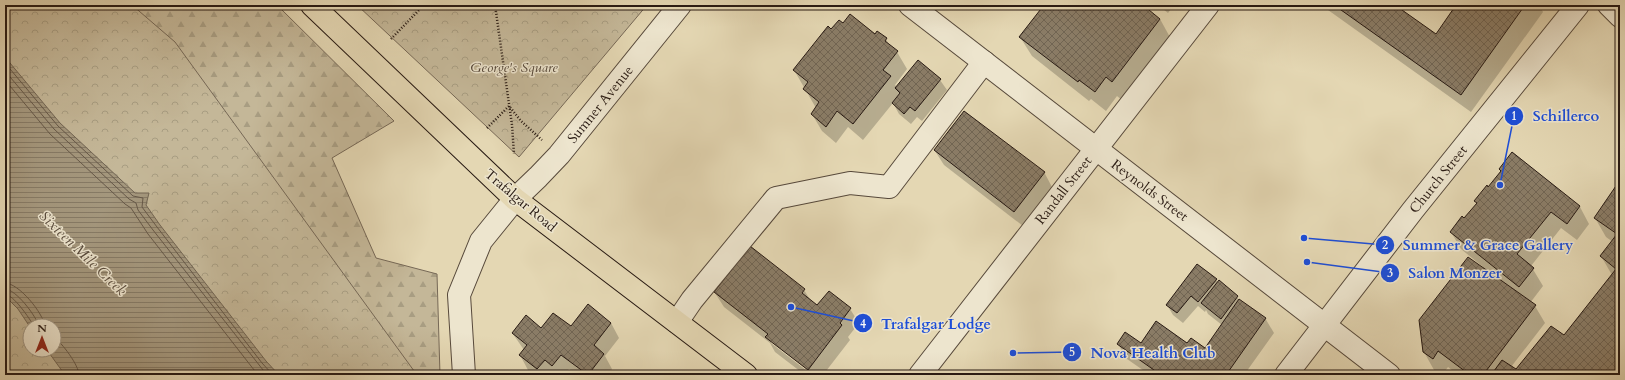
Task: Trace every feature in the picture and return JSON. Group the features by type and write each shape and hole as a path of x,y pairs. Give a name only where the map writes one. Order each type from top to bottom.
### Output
{"main road":[{"name":"Trafalgar Road","path":"312,5 515,199 746,375"}],"street":[{"name":"Sumner Avenue","path":"464,375 459,295 481,241 515,199 545,171 559,155 680,5"},
{"name":"Reynolds Street","path":"910,5 1389,375"},
{"name":"Randall Street","path":"920,375 1208,5"},
{"name":"Church Street","path":"1286,375 1413,210 1578,5"},
{"path":"1609,5 1620,16"},
{"path":"677,322 692,300 776,198 850,183 889,187 984,62"}],"path":[{"path":"496,5 514,154"},
{"path":"391,39 418,10"},
{"path":"487,128 509,106"},
{"path":"509,106 521,121 559,155"}],"green space":[{"path":"5,5 277,5 394,121 332,158 376,258 437,274 440,375 249,375"},
{"path":"5,5 132,5 175,42 417,375 5,375"},
{"name":"George's Square","path":"357,5 647,5 519,157"}],"water":[{"name":"Sixteen Mile Creek","path":"5,57 60,123 135,193 149,193 146,205 160,225 266,361 279,375 65,375 53,358 62,358 62,318 24,318 18,309 5,296"}],"building":[{"path":"1044,5 1143,5 1160,19 1112,82 1106,77 1095,92 1079,80 1078,82 1019,37"},
{"path":"1334,5 1395,5 1436,34 1456,5 1525,5 1461,95"},
{"path":"850,14 875,34 877,31 887,38 885,41 898,51 883,70 891,76 853,124 837,111 826,127 811,114 819,102 803,89 808,82 793,70 828,26 831,29 839,20 843,23"},
{"path":"918,60 941,79 915,111 910,107 904,114 892,103 900,93 895,88"},
{"path":"964,111 1045,172 1014,212 934,150"},
{"path":"1512,152 1580,206 1567,224 1551,212 1517,254 1534,268 1519,287 1450,232 1462,216 1464,218 1477,203 1474,201 1501,171 1499,169"},
{"path":"1620,180 1620,236 1594,218"},
{"path":"1617,234 1620,236 1620,372 1618,375 1491,375 1502,360 1516,369 1551,326 1564,335 1616,269 1600,256"},
{"path":"750,246 805,289 802,293 817,305 829,291 851,308 840,323 842,325 808,370 765,337 768,334 714,292"},
{"path":"1468,257 1536,305 1483,375 1470,375 1438,351 1433,359 1423,352 1419,320"},
{"path":"1197,264 1217,279 1198,302 1191,296 1177,313 1166,305"},
{"path":"1219,280 1238,296 1221,319 1201,303"},
{"path":"1239,299 1266,318 1226,375 1161,375 1117,344 1125,332 1141,343 1156,321 1187,343 1191,338 1205,348"},
{"path":"588,304 611,323 594,345 604,354 588,375 561,355 552,366 545,360 537,369 519,355 527,345 512,333 526,315 541,328 553,313 571,326"}],"place":[{"name":"Schillerco","path":"1500,185"},
{"name":"Summer & Grace Gallery","path":"1304,238"},
{"name":"Salon Monzer","path":"1307,262"},
{"name":"Trafalgar Lodge","path":"791,307"},
{"name":"Nova Health Club","path":"1013,353"}]}
